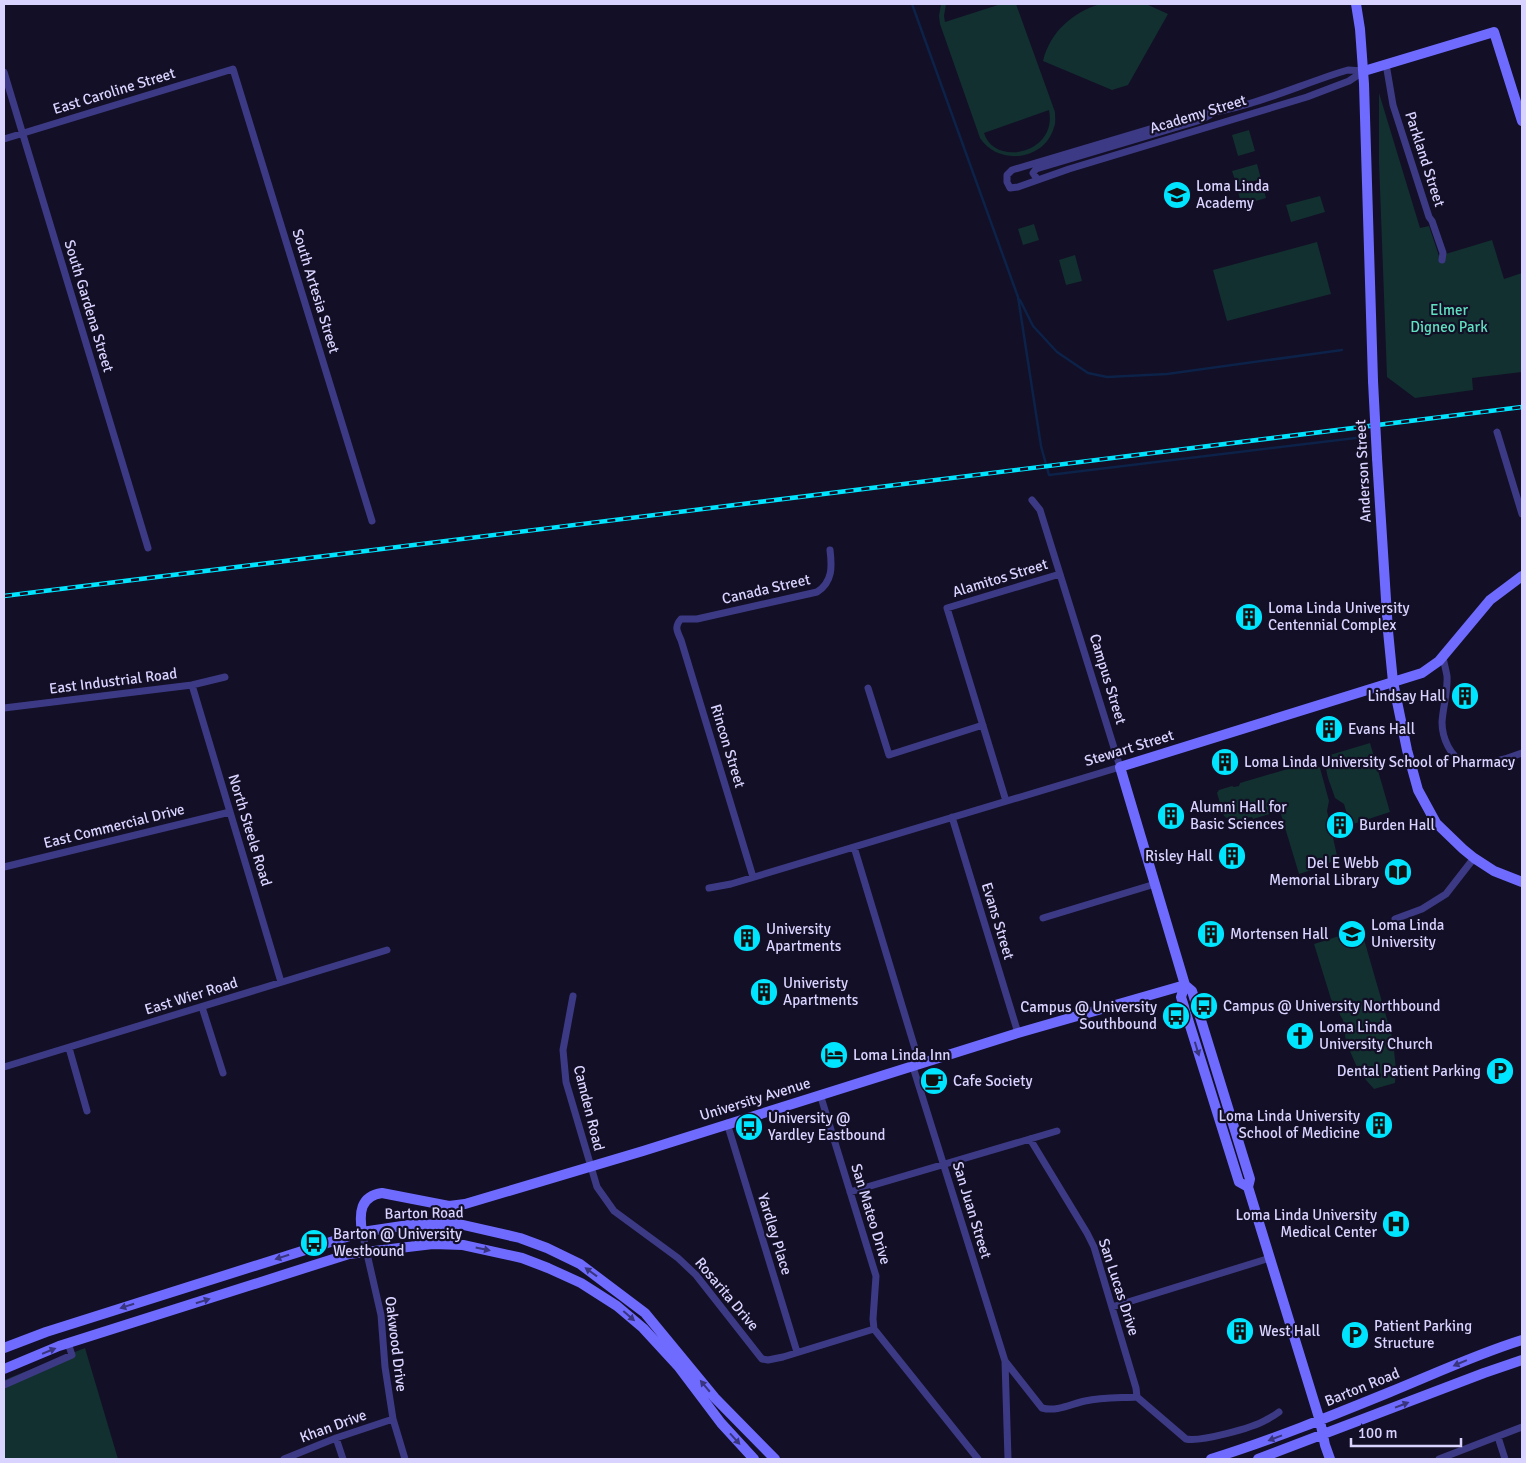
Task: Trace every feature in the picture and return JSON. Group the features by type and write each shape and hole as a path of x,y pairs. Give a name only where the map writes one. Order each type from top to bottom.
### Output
{"main road":[{"name":"Anderson Street","path":"1356,4 1364,70 1373,381 1388,631 1393,682 1407,750 1418,790 1430,814 1474,858 1494,871 1522,882"},
{"name":"Academy Street","path":"1364,70 1494,32 1522,121"},
{"name":"Stewart Street","path":"1120,767 1422,673 1443,657 1490,600 1522,576"},
{"name":"Campus Street","path":"1120,767 1185,985 1181,997 1201,1064 1239,1182 1248,1187 1320,1421"},
{"name":"University Avenue","path":"362,1232 361,1209 366,1200 374,1194 382,1193 449,1206 465,1204 820,1094 1185,985"},
{"name":"Barton Road","path":"4,1348 46,1332 362,1232 409,1225 459,1224 520,1238 547,1248 580,1264 645,1313 715,1398 774,1459"},
{"name":"Barton Road","path":"4,1369 68,1344 349,1254 433,1244 463,1245 522,1258 548,1268 580,1283 617,1306 643,1328 678,1366 721,1423 754,1459"},
{"name":"Barton Road","path":"1211,1459 1254,1446 1320,1421 1490,1350 1522,1340"},
{"name":"Barton Road","path":"1258,1459 1522,1360"},
{"path":"1320,1421 1330,1459"}],"street":[{"name":"Parkland Street","path":"1386,64 1393,104 1429,217 1432,221 1442,253 1442,260"},
{"name":"East Caroline Street","path":"4,139 233,69"},
{"name":"South Artesia Street","path":"233,69 372,521"},
{"name":"Academy Street","path":"1348,70 1364,70 1349,81 1307,97 1037,179 1031,183 1010,188 1007,182 1007,175 1012,170 1200,114 1215,112 1297,88 1348,70"},
{"name":"South Gardena Street","path":"4,72 148,548"},
{"name":"Academy Street","path":"1037,179 1033,173 1036,169 1202,120 1215,112"},
{"path":"1496,432 1522,514"},
{"name":"Campus Street","path":"1032,500 1040,510 1120,767"},
{"name":"Canada Street","path":"677,623 681,619 697,619 817,592 824,588 830,576 830,550"},
{"name":"Alamitos Street","path":"983,726 947,608 1060,574"},
{"name":"Rincon Street","path":"677,623 676,630 684,650 754,877"},
{"path":"1443,657 1447,676 1442,723 1445,740 1449,748 1461,761 1470,764 1499,760 1522,753"},
{"name":"East Industrial Road","path":"4,708 192,685 225,677"},
{"name":"North Steele Road","path":"192,685 281,982"},
{"path":"868,688 889,754 983,726 1006,800"},
{"name":"Stewart Street","path":"708,888 754,877 1120,767"},
{"name":"East Commercial Drive","path":"4,867 230,812"},
{"name":"Evans Street","path":"952,817 1018,1034"},
{"name":"San Juan Street","path":"854,847 944,1165 1005,1361 1008,1459"},
{"path":"1395,919 1422,909 1446,894 1474,858"},
{"path":"1043,918 1155,884"},
{"name":"East Wier Road","path":"4,1067 387,950"},
{"name":"Camden Road","path":"574,996 563,1050 566,1082 590,1166"},
{"path":"202,1007 222,1073"},
{"path":"68,1048 87,1111"},
{"name":"San Mateo Drive","path":"820,1094 876,1276 874,1328"},
{"name":"Yardley Place","path":"727,1123 798,1352"},
{"path":"850,1192 1057,1131"},
{"name":"San Lucas Drive","path":"1030,1139 1087,1233 1096,1254 1136,1388 1137,1397"},
{"name":"Rosarita Drive","path":"590,1166 596,1188 614,1211 678,1258 696,1275 762,1359 768,1360 798,1352 874,1328"},
{"name":"Oakwood Drive","path":"362,1232 381,1315 385,1367 393,1419 405,1459"},
{"path":"1112,1307 1270,1258"},
{"path":"874,1328 978,1459"},
{"path":"4,1385 72,1355 68,1344"},
{"name":"San Juan Street","path":"1005,1361 1042,1408 1067,1406 1086,1400 1137,1397"},
{"path":"1137,1397 1186,1439 1194,1441 1264,1421 1279,1412"},
{"name":"Khan Drive","path":"284,1459 336,1438 393,1419"},
{"path":"1439,1459 1522,1427"},
{"path":"1498,1437 1505,1459"},
{"path":"336,1438 343,1459"}],"green space":[{"path":"941,4 946,4 945,22 1001,4 1016,4 1055,112 1054,127 1049,138 1041,147 1031,153 1009,156 998,153 988,147 980,138 940,24","holes":["1049,110 1049,125 1044,137 1035,146 1024,151 1011,152 1000,150 990,144 984,133"]},
{"path":"1100,4 1146,4 1168,14 1128,85 1112,90 1043,61 1051,41 1064,25 1081,12"},
{"name":"Elmer Digneo Park","path":"1379,93 1420,228 1429,226 1439,256 1492,240 1504,279 1522,273 1522,372 1472,378 1473,390 1415,398 1387,377 1379,162"},
{"path":"1249,130 1255,151 1238,156 1232,135"},
{"path":"1257,164 1261,179 1237,186 1232,171"},
{"path":"1262,182 1266,198 1242,205 1237,189"},
{"path":"1320,196 1325,212 1291,222 1286,205"},
{"path":"1034,224 1039,240 1023,245 1018,229"},
{"path":"1317,242 1331,294 1227,321 1213,270"},
{"path":"1075,255 1082,281 1066,285 1059,260"},
{"path":"1370,743 1390,812 1350,825 1344,804 1335,798 1326,770 1327,760 1330,755"},
{"path":"1311,762 1320,768 1329,801 1327,811 1338,860 1299,874 1280,811 1253,819 1252,817 1231,821 1224,816 1217,793 1219,790 1239,786 1240,783"},
{"path":"1361,929 1393,1040 1396,1070 1395,1083 1374,1089 1356,1065 1346,1042 1343,1020 1331,999 1314,944"},
{"path":"85,1348 118,1459 4,1459 4,1380"}],"waterway":[{"path":"912,4 1018,297 1041,446 1049,475 1364,437"},
{"path":"1020,300 1033,326 1057,352 1088,373 1107,377 1167,374 1342,350"}],"railway":[{"path":"4,596 1522,407"}],"place":[{"name":"Loma Linda Academy","path":"1177,195"},
{"name":"Loma Linda University Centennial Complex","path":"1249,617"},
{"name":"Lindsay Hall","path":"1465,696"},
{"name":"Evans Hall","path":"1329,729"},
{"name":"Loma Linda University School of Pharmacy","path":"1225,762"},
{"name":"Alumni Hall for Basic Sciences","path":"1171,816"},
{"name":"Burden Hall","path":"1340,825"},
{"name":"Risley Hall","path":"1232,856"},
{"name":"Del E Webb Memorial Library","path":"1398,872"},
{"name":"Mortensen Hall","path":"1211,934"},
{"name":"Loma Linda University","path":"1352,934"},
{"name":"University Apartments","path":"747,938"},
{"name":"Univeristy Apartments","path":"764,992"},
{"name":"Campus @ University Northbound","path":"1204,1006"},
{"name":"Campus @ University Southbound","path":"1176,1016"},
{"name":"Loma Linda University Church","path":"1300,1036"},
{"name":"Loma Linda Inn","path":"834,1055"},
{"name":"Dental Patient Parking","path":"1500,1071"},
{"name":"Cafe Society","path":"934,1081"},
{"name":"Loma Linda University School of Medicine","path":"1379,1125"},
{"name":"University @ Yardley Eastbound","path":"749,1127"},
{"name":"Loma Linda University Medical Center","path":"1396,1224"},
{"name":"Barton @ University Westbound","path":"314,1243"},
{"name":"West Hall","path":"1240,1331"},
{"name":"Patient Parking Structure","path":"1355,1335"}]}
